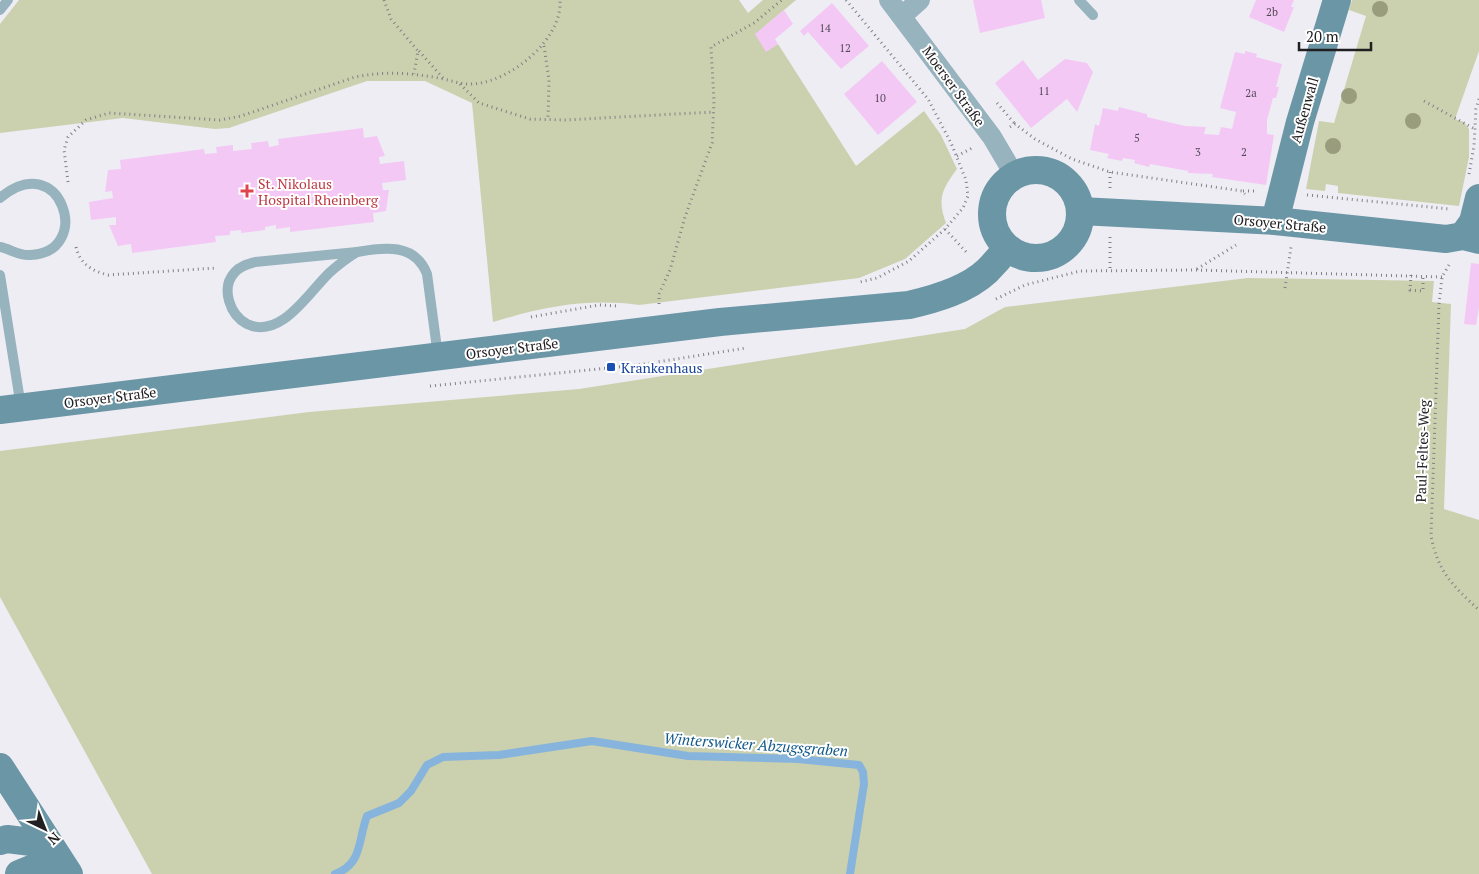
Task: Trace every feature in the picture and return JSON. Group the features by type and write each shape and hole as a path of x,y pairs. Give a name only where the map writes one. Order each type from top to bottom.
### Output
{"street":[{"name":"Moerser Straße","path":"889,0 992,137 1015,176"},
{"path":"902,16 920,0"},
{"name":"Außenwall","path":"1284,222 1283,192 1300,122 1337,0"},
{"path":"1032,170 1049,172 1064,180 1076,195 1080,212 1075,234 1059,252 1047,257 1033,258 1019,255 1008,248 997,235 992,218 994,202 1002,187 1015,176 1032,170"},
{"path":"1471,238 1473,191"},
{"name":"Orsoyer Straße","path":"1080,212 1284,222 1446,240 1471,238"},
{"name":"Orsoyer Straße","path":"11,409 720,322 909,305 932,300 957,289 985,272 1008,248"},
{"path":"0,766 59,859"},
{"path":"0,841 7,839 59,859"},
{"path":"19,874 59,859"}],"lane":[{"path":"0,10 8,0"},
{"path":"1079,0 1093,15"},
{"path":"0,198 19,185 30,183 41,185 51,190 59,198 65,208 66,220 64,232 58,243 49,250 27,256 0,247"},
{"path":"357,252 329,273 279,323 264,327 252,326 241,321 233,312 228,299 228,286 233,274 243,266 255,262 393,247 405,250 424,265 427,274 438,357"},
{"path":"0,275 11,409"}],"path":[{"path":"384,0 391,19 444,78"},
{"path":"68,188 64,150 68,137 86,120 109,113 220,120 242,116 355,77 395,72 444,78 460,83 474,84 492,80 517,66 544,45 555,27 560,0"},
{"path":"660,309 659,294 670,270 685,217 712,143 711,46 754,23 782,0"},
{"path":"846,0 928,100 942,123 966,180 968,196 963,208 945,229"},
{"path":"544,45 549,80 548,120"},
{"path":"414,74 418,51"},
{"path":"460,83 479,103 530,119 548,120 713,112"},
{"path":"1473,191 1473,128 1479,99"},
{"path":"1424,101 1464,121 1473,128"},
{"path":"956,156 1015,124 1035,139 1072,159 1110,172 1242,191 1283,192 1452,210"},
{"path":"1242,191 1284,222 1289,272 1285,288"},
{"path":"75,241 76,250 82,261 94,272 108,275 206,268 221,268 233,274"},
{"path":"1196,270 1423,276 1423,291 1410,290 1411,276"},
{"name":"Paul-Feltes-Weg","path":"1423,276 1442,277 1438,304 1430,536 1434,554 1443,573 1451,584 1479,610"}],"green space":[{"path":"19,0 739,0 748,13 763,0 796,0 766,25 766,51 778,44 856,166 924,111 941,135 957,169 948,182 943,194 942,207 946,223 905,259 859,278 639,305 583,303 565,305 493,322 472,103 425,81 367,81 229,128 215,129 123,118 0,133 0,24"},
{"path":"1352,0 1479,0 1479,51 1455,119 1464,122 1469,129 1469,157 1459,206 1338,193 1338,186 1326,184 1325,191 1306,189 1319,121 1334,123 1366,16 1349,10"},
{"path":"1248,278 1434,281 1432,302 1451,304 1444,509 1479,520 1479,874 152,874 0,597 0,451 309,412 579,389 965,329 1005,307"}],"building":[{"path":"973,0 1041,0 1045,18 980,33"},
{"path":"1256,0 1294,0 1291,7 1294,7 1284,32 1249,17"},
{"path":"832,3 869,46 841,69 808,32 804,36 800,31"},
{"path":"784,10 793,24 775,39 778,44 766,52 755,34"},
{"path":"1245,51 1257,54 1256,57 1282,64 1276,87 1279,87 1276,98 1273,98 1267,120 1267,134 1274,135 1266,185 1212,177 1213,174 1188,173 1188,171 1150,164 1149,167 1134,163 1135,160 1123,158 1122,161 1107,158 1109,154 1090,150 1095,124 1099,126 1103,108 1118,111 1119,107 1147,114 1147,117 1185,126 1206,127 1204,134 1219,135 1221,127 1232,129 1236,112 1220,108 1235,52 1245,54"},
{"path":"1065,59 1087,63 1093,72 1077,112 1067,99 1031,128 995,83 1023,60 1038,80"},
{"path":"882,61 917,102 878,135 844,94"},
{"name":"St. Nikolaus Hospital Rheinberg","path":"363,128 364,138 377,136 385,156 379,157 380,164 404,161 406,180 382,183 383,190 389,190 386,211 373,213 374,222 290,232 290,227 276,229 276,225 265,227 265,230 241,233 241,230 230,231 230,235 215,236 216,242 132,253 131,244 118,246 109,225 116,225 116,217 91,220 89,202 113,198 112,191 105,192 108,170 121,169 120,160 204,149 205,154 217,153 216,147 233,145 233,151 252,149 251,143 268,141 269,147 279,145 278,139"},
{"path":"1471,263 1479,264 1479,307 1476,325 1464,324"}],"waterway":[{"name":"Winterswicker Abzugsgraben","path":"335,874 344,870 355,857 367,816 399,803 411,791 427,765 443,757 499,755 592,741 688,756 798,759 859,765 863,772 864,784 850,874"}],"place":[{"name":"St. Nikolaus Hospital Rheinberg","path":"247,191"},
{"name":"Krankenhaus","path":"611,367"}]}
